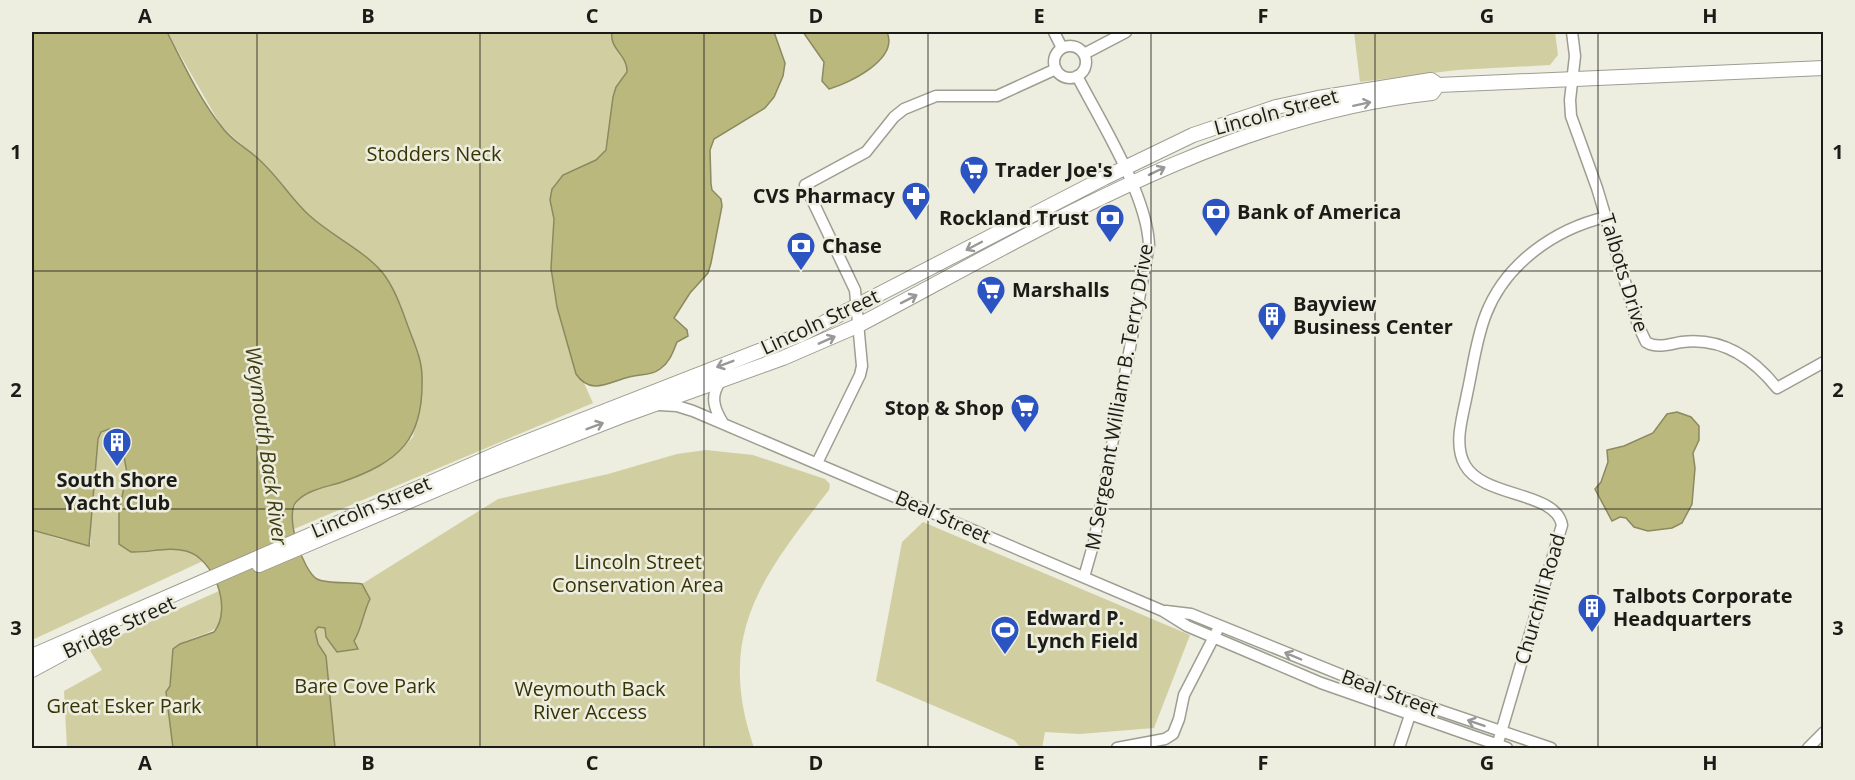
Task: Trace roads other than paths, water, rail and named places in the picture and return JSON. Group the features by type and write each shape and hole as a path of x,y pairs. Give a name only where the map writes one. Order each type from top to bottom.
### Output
{"main road":[{"name":"Lincoln Street","path":"204,584 508,449 800,335 1124,168 1221,124 1276,107 1398,83 1431,80 1438,85 1824,68"},
{"name":"Lincoln Street","path":"306,539 653,405 720,382 857,326 1171,164 1266,129 1338,109 1432,93 1438,85"},
{"name":"Bridge Street","path":"32,656 204,584"},
{"name":"Bridge Street","path":"32,670 85,641 204,584"}],"street":[{"path":"1054,32 1062,48"},
{"path":"1084,54 1126,32"},
{"name":"Talbots Drive","path":"1572,32 1575,56 1571,116 1646,342 1657,346 1689,341 1722,346 1755,363 1777,388 1824,362"},
{"path":"1073,46 1084,54 1084,68 1077,76 1068,78 1056,69 1054,60 1062,48 1073,46"},
{"path":"817,463 860,375 862,366 855,290 805,185 866,152 894,117 908,107 936,96 997,96 1056,69"},
{"name":"M Sergeant William B. Terry Drive","path":"1077,76 1132,183 1148,224 1149,245 1096,531 1084,577"},
{"name":"Churchill Road","path":"1502,747 1501,732 1562,525 1561,518 1553,508 1496,488 1470,473 1465,466 1461,455 1459,435 1477,342 1493,299 1514,270 1531,253 1563,232 1606,217"},
{"path":"720,382 714,394 714,401 723,423"},
{"name":"Beal Street","path":"653,405 677,405 723,423 1163,611 1214,638 1321,683 1502,747"},
{"name":"Beal Street","path":"1163,611 1191,614 1414,702 1551,748"},
{"path":"1117,748 1165,740 1173,734 1184,695 1220,626"},
{"path":"1400,748 1414,702"},
{"path":"1808,748 1824,732"}],"water":[{"name":"Weymouth Back River","path":"32,32 167,32 198,92 225,131 263,163 310,216 374,264 387,278 398,299 418,353 422,371 421,399 413,433 393,457 379,466 307,494 297,501 293,508 292,518 296,542 312,574 317,579 326,582 362,584 370,599 354,641 358,649 337,652 326,637 325,628 318,627 315,631 318,644 326,656 335,748 173,748 166,692 170,686 173,649 180,644 214,632 222,611 221,598 212,574 205,563 196,556 186,551 172,549 131,552 119,544 119,511 127,473 121,440 115,431 109,429 101,432 98,439 89,546 32,530"},
{"path":"612,32 774,32 785,63 783,76 774,97 765,108 714,139 710,150 712,190 721,199 722,206 708,273 690,293 674,318 687,330 688,336 677,342 669,360 657,371 594,386 582,381 576,374 557,307 551,268 554,219 550,200 552,189 563,175 596,160 606,150 613,97 616,87 627,72 625,61 613,43"},
{"path":"803,32 887,32 889,42 886,51 870,68 849,81 829,89 822,81 824,62"},
{"path":"1677,412 1691,417 1699,426 1699,440 1693,453 1695,468 1692,504 1682,523 1672,528 1648,531 1634,527 1626,518 1620,517 1612,521 1595,489 1601,482 1608,462 1607,450 1624,446 1653,433 1667,414"}],"place":[{"name":"Trader Joe's","path":"974,196"},
{"name":"CVS Pharmacy","path":"916,222"},
{"name":"Bank of America","path":"1216,238"},
{"name":"Rockland Trust","path":"1110,244"},
{"name":"Chase","path":"801,272"},
{"name":"Marshalls","path":"991,316"},
{"name":"Bayview Business Center","path":"1272,342"},
{"name":"Stop & Shop","path":"1025,434"},
{"name":"South Shore Yacht Club","path":"117,468"},
{"name":"Talbots Corporate Headquarters","path":"1592,634"},
{"name":"Edward P. Lynch Field","path":"1005,656"}],"park label":[{"name":"Stodders Neck","path":"434,154"},
{"name":"Lincoln Street Conservation Area","path":"638,574"},
{"name":"Bare Cove Park","path":"365,686"},
{"name":"Weymouth Back River Access","path":"590,700"},
{"name":"Great Esker Park","path":"124,706"}]}
